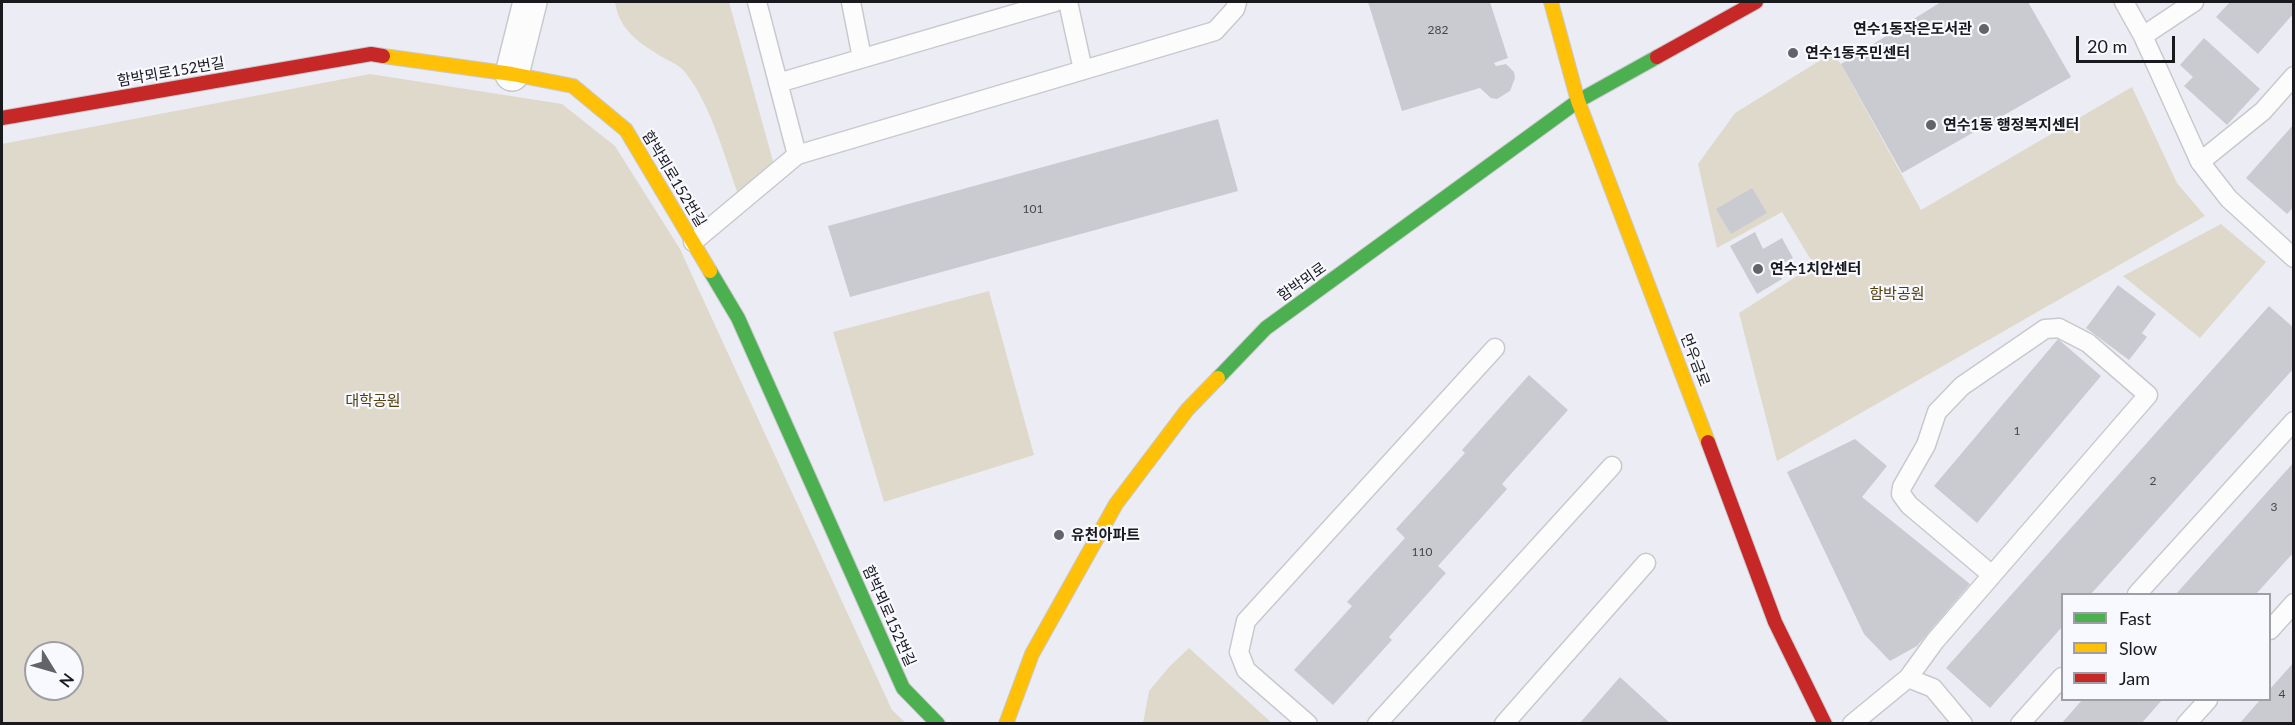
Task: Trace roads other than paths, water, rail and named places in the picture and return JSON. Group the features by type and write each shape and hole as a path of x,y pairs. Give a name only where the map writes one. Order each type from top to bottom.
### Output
{"main road":[{"name":"먼우금로","path":"1551,2 1578,101 1724,482 1775,622 1825,723"},
{"name":"함박뫼로","path":"1006,723 1032,654 1116,504 1187,410 1266,328 1578,101 1756,2"},
{"name":"함박뫼로152번길","path":"2,118 370,54 512,74 573,86 626,130 738,318 903,688 938,723"}],"street":[{"path":"512,74 530,2"}],"lane":[{"path":"757,2 797,155"},
{"path":"851,2 862,58"},
{"path":"778,83 1055,2"},
{"path":"1068,2 1083,70"},
{"path":"693,242 797,155 1215,31 1235,9 1238,2"},
{"path":"2124,2 2143,36 2200,162 2229,199 2294,258"},
{"path":"2143,36 2194,2"},
{"path":"2200,162 2263,111 2294,76"},
{"path":"1852,723 1908,678 1935,641 2148,395 2088,343 2059,328 2045,329 1962,386 1937,412 1926,445 1902,487 1901,494 1909,506 1992,575"},
{"path":"1308,723 1246,670 1239,652 1246,621 1495,348"},
{"path":"2138,593 2294,421"},
{"path":"1377,723 1612,466"},
{"path":"1504,723 1646,563"},
{"path":"2271,629 2294,603"},
{"path":"1908,678 1933,688 1963,723"},
{"path":"2020,723 2061,678"},
{"path":"2186,723 2206,701"}],"place":[{"name":"연수1동작은도서관","path":"1984,29"},
{"name":"연수1동주민센터","path":"1793,53"},
{"name":"연수1동 행정복지센터","path":"1931,125"},
{"name":"연수1치안센터","path":"1758,269"},
{"name":"유천아파트","path":"1059,535"}],"park label":[{"name":"함박공원","path":"1897,294"},
{"name":"대학공원","path":"373,401"}]}
